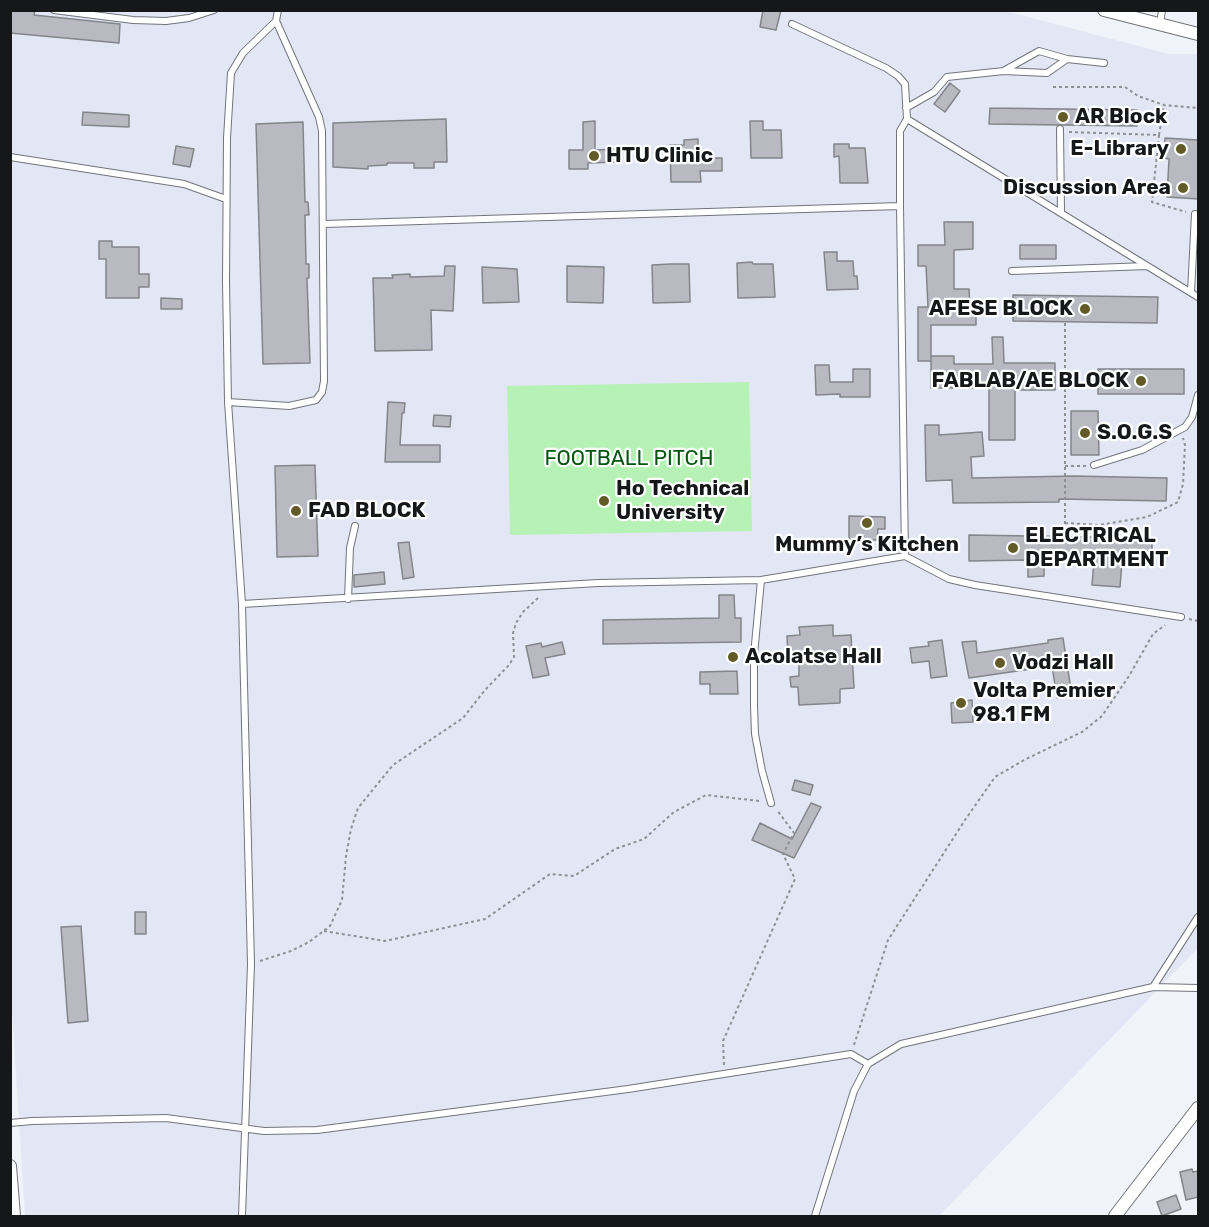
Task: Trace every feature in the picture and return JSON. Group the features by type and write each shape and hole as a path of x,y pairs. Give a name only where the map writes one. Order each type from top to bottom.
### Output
{"street":[{"path":"1104,10 1198,34"},
{"path":"1115,1216 1198,1108"},
{"path":"10,1166 14,1216"}],"lane":[{"path":"54,10 166,21 189,18 214,10"},
{"path":"228,402 288,406 316,400 322,392 324,381 322,131 319,117 276,21 278,10"},
{"path":"1160,26 1162,10"},
{"path":"242,1216 251,964 242,604 228,402 227,138 231,73 243,53 276,21"},
{"path":"792,24 886,68 905,84 907,119 900,131 905,556"},
{"path":"1004,71 1039,51 1067,59 1104,63"},
{"path":"906,108 934,92 947,77 1004,71 1047,73 1067,59"},
{"path":"907,119 1198,297"},
{"path":"1060,131 1061,212"},
{"path":"10,157 184,184 226,199"},
{"path":"324,224 900,206"},
{"path":"1191,292 1195,214"},
{"path":"1012,271 1148,266"},
{"path":"1095,465 1142,450 1180,430 1192,417 1198,395"},
{"path":"348,599 350,548 355,526"},
{"path":"242,604 598,583 760,580 905,556 949,579 975,585 1181,617"},
{"path":"760,580 754,655 754,706 759,752 771,803"},
{"path":"1153,987 1198,917"},
{"path":"815,1216 854,1091 868,1064 901,1044 1153,987 1198,988"},
{"path":"10,1123 166,1118 246,1129 317,1130 729,1074 851,1054 868,1064"}],"path":[{"path":"1053,87 1125,87 1138,96 1164,105 1198,108"},
{"path":"1164,105 1152,201 1195,214"},
{"path":"1060,131 1159,135"},
{"path":"1065,323 1065,540"},
{"path":"1065,523 1100,525 1147,517 1178,502 1183,484 1185,445 1180,430"},
{"path":"1065,466 1095,465"},
{"path":"251,964 291,951 330,926 342,900 345,856 358,808 393,765 463,718 514,657 513,633 519,617 536,599 552,587"},
{"path":"851,1054 888,940 995,777 1082,732 1102,716 1129,676 1153,634 1172,620 1181,617"},
{"path":"324,931 385,941 485,919 550,874 574,876 615,849 644,839 674,812 706,795 771,803 794,832 783,854 795,879 723,1041 723,1063 729,1074"}],"shaded area":[{"name":"Ho Technical University","path":"1002,10 1169,54 1198,54 1198,948 939,1216 25,1216 10,977 10,11"}],"green space":[{"name":"FOOTBALL PITCH","path":"749,382 752,531 510,535 507,386"}],"building":[{"path":"10,10 35,10 34,15 120,24 119,43 10,33"},
{"path":"763,10 781,10 776,30 760,27"},
{"path":"950,83 960,91 945,112 934,104"},
{"name":"AR Block","path":"990,108 1137,110 1137,126 989,124"},
{"path":"83,112 129,115 129,127 82,125"},
{"path":"446,119 447,162 434,162 434,168 414,168 414,163 387,163 387,165 368,166 368,169 333,167 333,123"},
{"name":"HTU Clinic","path":"595,121 595,150 618,149 619,162 588,163 588,169 569,169 569,150 583,150 583,122"},
{"path":"750,121 763,121 763,130 781,130 782,158 751,158"},
{"path":"303,122 305,202 308,202 309,215 305,215 306,264 309,264 309,278 307,278 310,363 263,364 256,124"},
{"path":"1165,138 1198,140 1198,199 1167,197 1169,159 1164,158"},
{"path":"698,139 698,158 722,158 722,171 700,171 701,182 671,182 670,145 684,145 684,140"},
{"path":"834,144 849,144 849,148 865,148 868,183 840,183 839,156 834,157"},
{"path":"176,146 194,149 190,167 173,164"},
{"path":"944,222 973,222 973,249 954,250 954,289 969,289 970,307 976,307 976,325 931,325 931,361 918,361 918,307 928,307 926,266 918,266 918,245 945,245"},
{"path":"99,241 112,241 112,247 139,247 139,274 149,274 149,287 139,287 139,298 106,298 106,259 99,259"},
{"path":"1020,245 1056,245 1056,259 1020,259"},
{"path":"824,252 837,252 837,261 853,261 858,289 827,290"},
{"path":"752,262 753,264 773,264 775,297 738,298 737,263"},
{"path":"689,264 690,302 653,303 652,265"},
{"path":"445,266 455,266 453,311 431,310 432,350 375,351 373,278 393,278 392,275 410,274 410,277 444,276"},
{"path":"567,266 604,267 603,303 567,302"},
{"path":"482,267 517,269 519,302 483,303"},
{"name":"AFESE BLOCK","path":"1013,295 1158,297 1157,323 1013,321"},
{"path":"161,298 182,299 182,309 161,309"},
{"path":"992,337 1003,337 1004,363 1055,363 1055,390 1015,390 1015,440 989,440 989,388 931,388 931,356 954,356 954,364 993,364"},
{"path":"815,365 829,365 830,382 853,382 853,369 870,369 870,397 840,397 840,394 816,395"},
{"name":"FABLAB/AE BLOCK","path":"1098,369 1184,369 1184,394 1098,394"},
{"path":"388,402 405,403 400,445 440,445 440,462 385,462"},
{"name":"S.O.G.S","path":"1071,411 1098,411 1099,455 1071,455"},
{"path":"434,415 451,416 450,427 433,426"},
{"path":"925,425 939,425 939,435 982,432 984,456 971,457 972,478 1074,476 1167,478 1166,501 1059,499 1059,502 953,503 952,480 926,481"},
{"name":"FAD BLOCK","path":"315,465 318,556 277,557 275,466"},
{"name":"Mummy’s Kitchen","path":"849,516 885,517 885,529 878,529 877,540 849,540"},
{"path":"969,535 1152,538 1152,562 1122,561 1120,587 1092,585 1094,561 1044,560 1044,576 1028,577 1028,560 969,561"},
{"path":"409,542 414,577 403,579 398,543"},
{"path":"384,572 385,584 354,587 354,575"},
{"name":"Acolatse Hall","path":"719,595 734,595 735,618 741,618 741,642 603,644 603,620 719,618"},
{"path":"833,625 833,636 851,635 854,688 840,689 840,703 799,705 798,687 791,687 790,677 799,676 799,654 788,655 787,636 800,635 799,627"},
{"path":"1063,638 1072,696 1057,698 1052,666 969,678 962,642 976,641 977,653 1048,643 1048,640"},
{"path":"942,640 947,676 931,678 929,661 912,663 910,648 929,646 928,642"},
{"path":"562,642 565,654 545,658 549,675 533,678 526,646 541,643 542,647"},
{"path":"737,671 738,694 710,694 710,684 700,684 700,672"},
{"path":"972,700 973,722 952,723 951,703"},
{"path":"795,780 813,785 810,795 792,790"},
{"path":"811,803 821,807 794,858 752,840 760,823 792,839"},
{"path":"135,912 146,912 146,934 135,934"},
{"path":"81,926 88,1021 68,1023 61,927"},
{"path":"1192,1169 1193,1172 1198,1171 1198,1197 1186,1200 1180,1172"},
{"path":"1176,1195 1181,1209 1162,1216 1157,1202"}],"place":[{"name":"AR Block","path":"1063,117"},
{"name":"E-Library","path":"1181,149"},
{"name":"HTU Clinic","path":"594,156"},
{"name":"Discussion Area","path":"1183,188"},
{"name":"AFESE BLOCK","path":"1085,309"},
{"name":"FABLAB/AE BLOCK","path":"1141,381"},
{"name":"S.O.G.S","path":"1085,433"},
{"name":"Ho Technical University","path":"604,501"},
{"name":"FAD BLOCK","path":"296,511"},
{"name":"Mummy’s Kitchen","path":"867,523"},
{"name":"ELECTRICAL DEPARTMENT","path":"1013,548"},
{"name":"Acolatse Hall","path":"733,657"},
{"name":"Vodzi Hall","path":"1000,663"},
{"name":"Volta Premier 98.1 FM","path":"961,703"}]}
